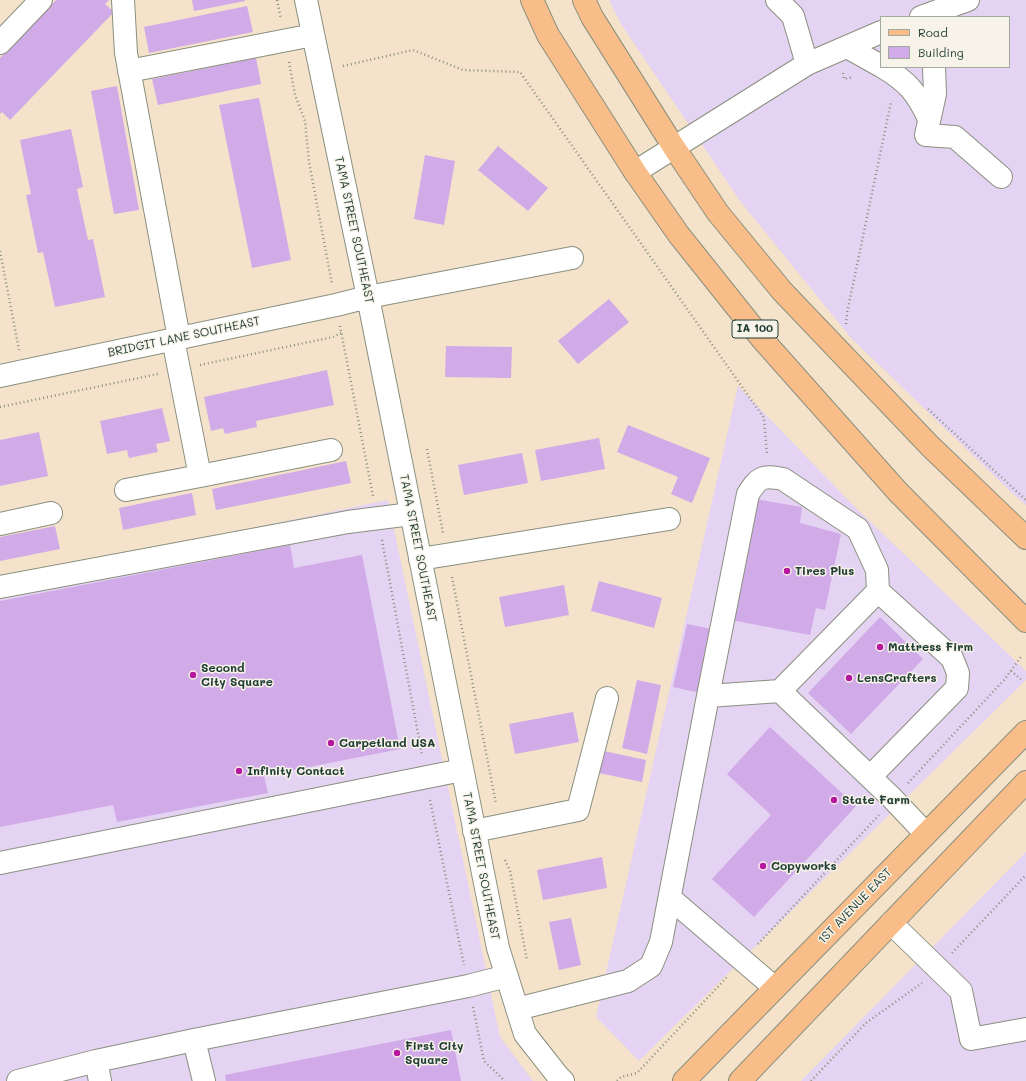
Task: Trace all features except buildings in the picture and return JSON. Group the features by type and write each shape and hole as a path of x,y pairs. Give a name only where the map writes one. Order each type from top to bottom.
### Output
{"main road":[{"name":"IA 100","path":"532,0 548,35 635,172 679,235 762,339 898,492 1026,621"},
{"path":"584,0 592,17 675,149 718,213 782,291 930,446 1026,538"},
{"name":"1ST AVENUE EAST","path":"684,1081 1026,732"},
{"path":"740,1081 1026,782"}],"street":[{"path":"0,42 41,0"},
{"path":"123,0 126,53 200,476"},
{"name":"TAMA STREET SOUTHEAST","path":"306,0 368,297 498,948 525,1034 563,1081"},
{"path":"778,0 793,16 807,64"},
{"path":"921,12 968,0"},
{"path":"635,172 675,149 807,64 880,32"},
{"path":"129,71 313,35"},
{"path":"847,47 880,66"},
{"path":"884,68 897,75 912,88 929,119"},
{"path":"934,68 935,94 926,135 955,137 1001,177"},
{"name":"BRIDGIT LANE SOUTHEAST","path":"0,376 368,297 572,258"},
{"path":"126,490 331,450"},
{"path":"517,1009 628,981 651,966 661,942 748,494 757,481 769,476 783,479 858,529 877,570 878,591 952,658 958,673 957,688 870,777"},
{"path":"0,524 51,513"},
{"path":"0,587 340,523 411,514"},
{"path":"420,558 669,519"},
{"path":"708,696 780,691 878,591"},
{"path":"780,691 893,799 926,834"},
{"path":"474,831 578,810 607,698"},
{"path":"0,863 462,770"},
{"path":"670,898 775,988"},
{"path":"891,923 961,991 971,1039 1020,1024"},
{"path":"18,1081 98,1071 194,1040 468,986 507,976"},
{"path":"194,1040 204,1081"}],"path":[{"path":"277,0 295,95 305,121 309,162 426,777 468,986 484,1061 504,1081"},
{"path":"292,77 413,50 463,70 520,72 764,418 769,476"},
{"path":"843,70 844,79 856,77"},
{"path":"848,328 846,322 847,313 892,101 891,96"},
{"path":"926,407 1026,500"},
{"path":"427,449 505,861 510,871 528,967"},
{"path":"617,1081 621,1077 637,1073 1004,680 1021,657"},
{"path":"1011,671 1023,680"}],"shaded area":[{"path":"609,0 1026,0 1026,505 851,338 740,201 621,24"},
{"path":"738,386 856,508 1026,671 1026,680 639,1061 596,1017"},
{"path":"388,500 500,1037 533,1081 0,1081 0,580"},
{"path":"1026,852 1026,1081 801,1081"}],"place":[{"name":"Tires Plus","path":"787,571"},
{"name":"Mattress Firm","path":"880,647"},
{"name":"Second City Square","path":"193,675"},
{"name":"LensCrafters","path":"849,678"},
{"name":"Carpetland USA","path":"331,743"},
{"name":"Infinity Contact","path":"239,771"},
{"name":"State Farm","path":"834,800"},
{"name":"Copyworks","path":"763,866"},
{"name":"First City Square","path":"397,1053"}]}
